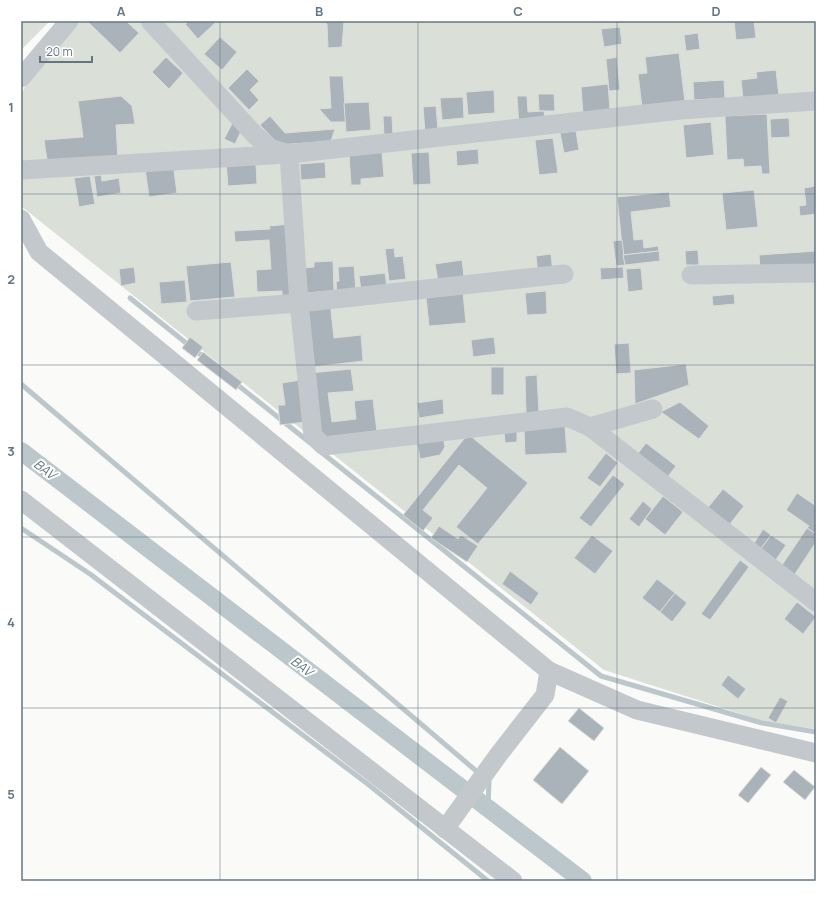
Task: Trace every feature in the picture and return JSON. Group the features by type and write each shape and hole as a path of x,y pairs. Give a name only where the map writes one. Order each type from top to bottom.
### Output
{"street":[{"path":"21,76 69,21"},
{"path":"150,21 255,135 270,148 289,154"},
{"path":"21,170 289,154 680,110 816,101"},
{"path":"289,154 300,303 313,436 324,446"},
{"path":"21,219 39,252 550,671 637,710 816,752"},
{"path":"691,275 816,273"},
{"path":"196,311 300,303 564,274"},
{"path":"590,427 653,408"},
{"path":"304,469 324,446 567,417 590,427 816,602"},
{"path":"21,500 513,881"},
{"path":"445,829 487,770 545,696 550,671"}],"shaded area":[{"path":"21,21 50,21 21,50"},
{"path":"80,21 816,21 816,729 766,722 604,670 21,206 21,98 30,76 37,66 53,47"}],"building":[{"path":"87,21 126,21 139,33 120,53"},
{"path":"185,21 216,22 198,39 185,24 187,23"},
{"path":"323,21 344,21 342,47 328,48 327,24"},
{"path":"734,21 754,21 756,38 736,40"},
{"path":"620,27 622,44 604,47 601,29"},
{"path":"698,33 700,49 686,51 684,35"},
{"path":"220,37 237,52 222,70 204,54"},
{"path":"679,53 685,102 642,107 638,74 647,73 645,57"},
{"path":"166,57 183,73 169,89 152,72"},
{"path":"617,57 620,90 609,91 606,59"},
{"path":"247,69 259,81 250,90 259,100 249,110 228,88"},
{"path":"776,70 779,96 743,99 741,80 757,78 756,72"},
{"path":"329,76 343,76 346,122 331,122 319,109 331,108"},
{"path":"724,80 725,98 694,100 693,82"},
{"path":"608,84 610,110 583,113 581,87"},
{"path":"494,90 495,113 468,115 466,92"},
{"path":"538,94 554,94 555,111 539,111"},
{"path":"121,96 132,106 135,124 116,125 118,160 48,167 44,140 83,137 78,101"},
{"path":"517,96 527,96 528,112 544,111 545,122 519,126"},
{"path":"463,97 464,118 442,120 440,98"},
{"path":"369,102 371,130 346,132 344,103"},
{"path":"436,106 438,131 425,132 423,107"},
{"path":"767,114 770,174 762,174 761,166 744,167 743,159 727,160 725,116"},
{"path":"270,116 285,133 335,129 331,141 279,145 260,125"},
{"path":"383,116 392,116 393,136 384,136"},
{"path":"789,118 790,137 771,138 770,119"},
{"path":"233,122 243,127 235,144 224,139"},
{"path":"711,122 714,155 686,158 683,125"},
{"path":"576,131 579,150 564,153 560,133"},
{"path":"553,138 558,173 539,175 535,140"},
{"path":"478,149 479,164 457,166 456,151"},
{"path":"382,152 384,177 361,179 361,185 351,185 349,154"},
{"path":"429,152 431,184 413,185 411,153"},
{"path":"226,161 256,164 257,184 228,186"},
{"path":"325,162 326,178 301,180 300,164"},
{"path":"179,164 179,170 174,171 177,193 149,197 145,168"},
{"path":"101,175 102,181 119,178 121,193 97,197 94,176"},
{"path":"90,176 95,204 79,207 74,178"},
{"path":"816,186 816,214 800,216 799,206 806,205 804,188"},
{"path":"754,190 758,227 726,230 722,193"},
{"path":"669,192 671,207 631,212 634,240 643,239 644,248 658,246 659,251 623,255 617,197"},
{"path":"291,224 295,295 282,296 282,291 257,292 256,270 271,269 269,240 235,242 234,231 270,229 269,226"},
{"path":"622,240 625,265 616,266 613,241"},
{"path":"394,248 395,257 403,256 406,279 389,281 385,249"},
{"path":"698,250 699,265 686,265 685,251"},
{"path":"659,251 660,261 625,265 623,255"},
{"path":"816,251 816,267 760,271 759,255"},
{"path":"551,254 553,273 538,275 536,256"},
{"path":"462,260 464,277 438,281 435,264"},
{"path":"333,261 334,291 306,293 303,268 314,267 314,262"},
{"path":"231,262 235,297 190,301 186,266"},
{"path":"354,266 356,291 337,292 336,282 339,281 338,267"},
{"path":"134,267 136,283 121,286 119,269"},
{"path":"623,267 624,278 601,280 600,268"},
{"path":"641,268 643,290 628,292 626,269"},
{"path":"385,273 387,287 361,290 359,276"},
{"path":"185,280 187,302 161,304 159,282"},
{"path":"546,291 547,314 527,315 525,293"},
{"path":"463,293 466,323 429,326 426,297"},
{"path":"734,294 735,304 713,306 712,296"},
{"path":"330,302 334,338 361,335 363,361 313,367 307,304"},
{"path":"190,337 203,347 195,358 182,348"},
{"path":"494,337 496,354 473,357 471,340"},
{"path":"629,343 631,373 616,374 614,344"},
{"path":"203,352 242,382 236,390 197,360"},
{"path":"686,364 689,385 635,404 634,370"},
{"path":"491,367 504,367 504,395 491,395"},
{"path":"351,369 354,391 328,393 332,422 356,419 354,401 373,399 377,432 331,440 317,429 310,373"},
{"path":"537,375 539,413 526,414 525,376"},
{"path":"301,380 306,422 280,425 278,405 285,405 282,383"},
{"path":"443,399 444,414 419,418 417,403"},
{"path":"680,402 709,426 699,439 661,412"},
{"path":"565,426 567,453 525,455 524,428"},
{"path":"517,431 517,442 505,443 504,432"},
{"path":"468,434 528,483 478,544 456,527 487,488 459,465 423,510 433,518 423,531 403,515"},
{"path":"443,436 445,447 440,455 420,459 417,441"},
{"path":"646,443 676,466 666,479 636,456"},
{"path":"606,453 618,463 600,487 587,478"},
{"path":"613,475 625,484 591,527 579,518"},
{"path":"723,489 744,506 726,529 705,511"},
{"path":"797,493 816,506 816,534 807,528 809,526 786,510"},
{"path":"663,496 683,512 665,535 645,519"},
{"path":"643,501 652,509 639,527 629,519"},
{"path":"439,526 458,539 461,535 478,546 467,562 431,538"},
{"path":"807,528 816,534 816,542 791,580 778,571"},
{"path":"763,529 771,535 760,550 753,545"},
{"path":"592,535 613,551 595,574 574,558"},
{"path":"771,535 786,545 775,561 760,550"},
{"path":"740,560 749,567 710,620 701,614"},
{"path":"510,571 539,593 531,605 502,584"},
{"path":"657,579 675,593 660,612 642,598"},
{"path":"675,593 687,603 672,622 660,612"},
{"path":"797,602 816,617 803,634 784,619"},
{"path":"728,675 746,689 738,699 721,685"},
{"path":"780,697 788,701 776,723 768,718"},
{"path":"579,708 604,728 594,741 568,721"},
{"path":"560,747 589,771 562,804 533,780"},
{"path":"761,767 771,775 748,803 738,795"},
{"path":"794,770 815,787 805,800 783,782"}],"waterway":[{"path":"130,298 206,359"},
{"path":"234,382 309,442"},
{"path":"21,384 481,775"},
{"name":"BAV","path":"21,451 583,881"},
{"path":"321,452 601,676 762,723 816,732"},
{"path":"21,528 90,574 369,785 488,881"},
{"path":"487,780 489,781 488,808"}]}
